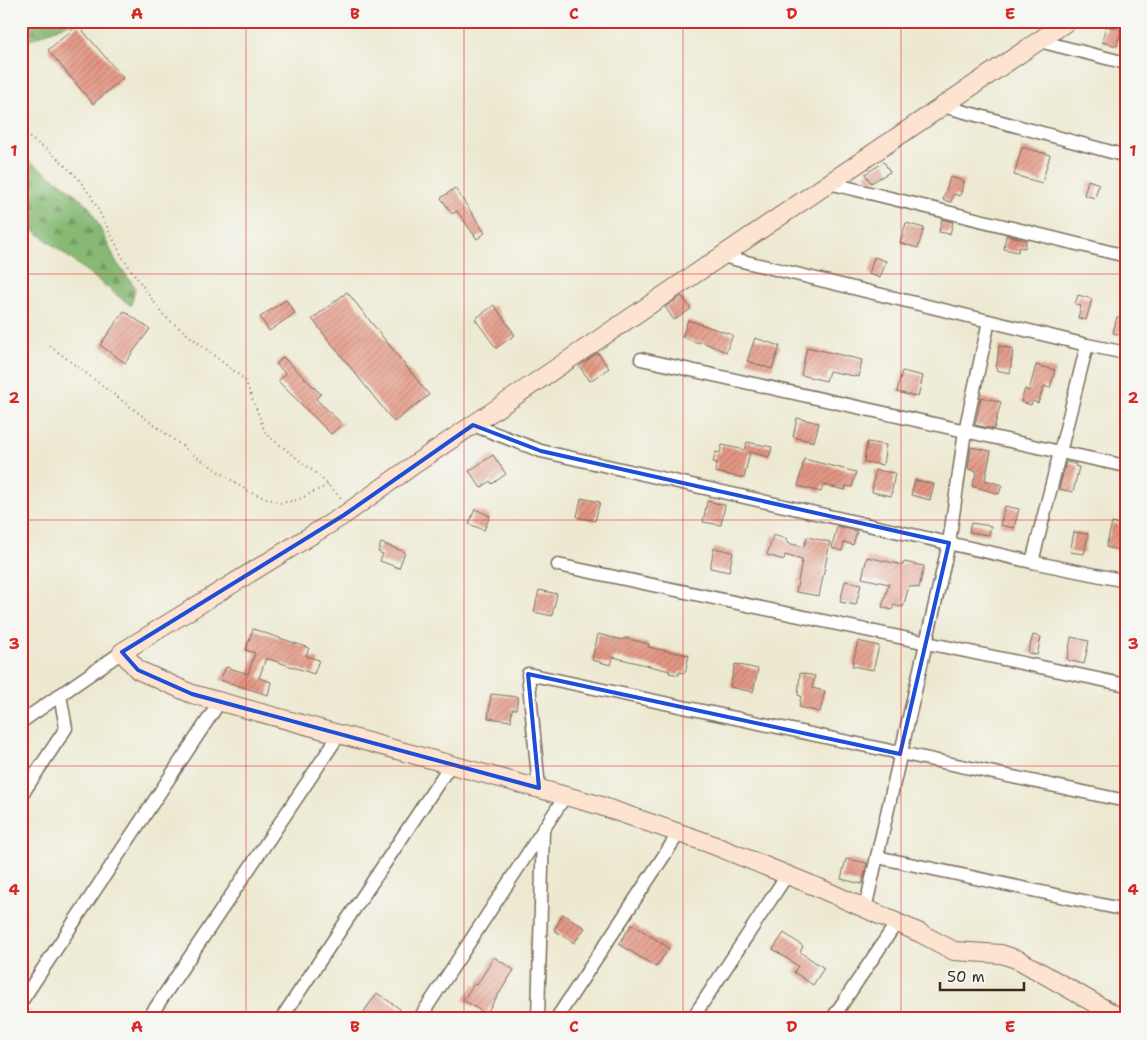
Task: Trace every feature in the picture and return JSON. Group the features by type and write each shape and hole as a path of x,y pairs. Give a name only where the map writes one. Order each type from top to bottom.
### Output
{"street":[{"path":"21,722 122,652 352,509 1068,21"},
{"path":"1038,41 1126,63"},
{"path":"943,106 1126,156"},
{"path":"829,184 1126,256"},
{"path":"722,256 989,322 1126,353"},
{"path":"865,908 949,543 965,431 989,322"},
{"path":"1032,562 1087,345"},
{"path":"641,359 1126,466"},
{"path":"473,425 541,451 1032,562 1126,581"},
{"path":"558,565 1126,686"},
{"path":"122,652 138,670 192,694 219,703 566,795 679,833 865,908 954,951 1001,954 1019,960 1122,1019"},
{"path":"539,788 528,674 1126,801"},
{"path":"21,796 66,728 60,695"},
{"path":"21,1002 219,703"},
{"path":"148,1019 339,735"},
{"path":"281,1019 451,764"},
{"path":"419,1019 566,795"},
{"path":"538,1019 544,830"},
{"path":"556,1019 679,833"},
{"path":"877,857 1126,910"},
{"path":"692,1019 787,875"},
{"path":"832,1019 896,922"}],"path":[{"path":"21,132 52,153 77,177 91,196 123,258 163,315 244,380 266,434 328,485 352,509"},
{"path":"50,346 194,455 249,492 280,504 298,500 328,485"}],"highlighted area":[{"path":"473,425 541,451 949,543 900,754 528,674 539,788 192,694 138,670 122,652 344,515"}],"green space":[{"path":"29,21 74,21 32,39 21,48 21,26"},
{"path":"21,156 67,187 90,208 117,263 135,287 131,306 21,220"}],"building":[{"path":"78,25 123,78 93,104 48,50"},
{"path":"1106,26 1121,30 1117,46 1102,42"},
{"path":"1022,147 1050,155 1042,183 1014,175"},
{"path":"884,162 890,172 871,183 865,174"},
{"path":"950,177 964,181 960,196 954,194 951,202 943,200"},
{"path":"1088,180 1099,184 1095,198 1084,195"},
{"path":"455,188 485,233 477,239 457,211 452,214 441,198"},
{"path":"942,219 953,222 950,234 939,232"},
{"path":"906,223 924,228 918,248 900,243"},
{"path":"1006,235 1026,240 1025,248 1019,247 1018,252 1004,249"},
{"path":"874,257 886,261 880,278 869,274"},
{"path":"347,292 429,395 394,422 312,319"},
{"path":"1078,295 1092,299 1086,320 1078,318 1081,306 1075,304"},
{"path":"682,296 691,309 674,320 665,307"},
{"path":"286,300 295,313 269,331 260,317"},
{"path":"494,305 515,335 496,348 475,319"},
{"path":"124,311 150,329 125,363 100,345"},
{"path":"1117,317 1126,319 1126,336 1113,333"},
{"path":"688,320 733,335 726,352 700,341 699,343 682,337"},
{"path":"755,338 780,346 772,369 747,361"},
{"path":"999,346 1013,349 1010,373 996,370"},
{"path":"807,347 862,360 859,377 829,371 826,381 801,375"},
{"path":"598,353 609,368 590,381 579,366"},
{"path":"283,357 321,394 316,399 342,424 331,434 278,381 286,374 276,364"},
{"path":"1036,365 1055,370 1050,388 1044,386 1038,403 1033,401 1031,405 1021,402 1025,389 1029,391"},
{"path":"902,371 923,376 918,397 897,392"},
{"path":"981,397 1001,402 994,429 975,425"},
{"path":"797,418 819,423 814,442 793,437"},
{"path":"747,442 772,447 769,457 750,452 744,478 715,472 717,463 713,462 716,452 720,453 722,445 745,450"},
{"path":"867,442 886,445 883,465 864,462"},
{"path":"971,447 991,451 985,480 1002,485 999,494 972,486 977,471 968,469"},
{"path":"493,455 506,474 492,484 490,481 481,488 469,471"},
{"path":"804,459 856,472 852,487 846,486 845,490 823,485 821,492 798,486"},
{"path":"1066,462 1076,464 1075,466 1079,467 1073,492 1059,489"},
{"path":"875,470 895,473 891,496 872,492"},
{"path":"915,480 934,484 930,500 911,495"},
{"path":"581,498 600,502 595,521 577,517"},
{"path":"707,501 725,505 721,525 703,522"},
{"path":"1005,506 1019,509 1014,528 1000,525"},
{"path":"475,509 490,516 484,530 469,524"},
{"path":"971,523 991,526 989,535 969,532"},
{"path":"1112,523 1126,526 1126,552 1106,547"},
{"path":"837,526 857,531 853,545 844,542 842,551 832,548"},
{"path":"1074,532 1088,534 1084,554 1070,552"},
{"path":"773,535 787,539 787,543 804,547 807,537 830,542 819,596 796,592 802,560 785,555 784,560 767,555"},
{"path":"381,543 405,552 399,568 380,561 383,554 378,552"},
{"path":"714,548 733,552 729,572 710,568"},
{"path":"867,557 903,565 904,562 924,566 919,588 909,586 903,607 894,605 892,610 882,607 889,584 862,578"},
{"path":"845,581 861,584 856,605 840,602"},
{"path":"539,590 557,594 552,616 534,612"},
{"path":"253,629 309,648 306,656 319,660 314,674 266,658 259,678 271,682 268,695 220,680 226,667 248,674 255,653 246,650"},
{"path":"598,634 623,640 624,638 649,644 648,647 689,655 685,673 679,672 679,675 669,673 670,671 613,657 611,665 592,660"},
{"path":"1033,635 1041,637 1037,655 1028,653"},
{"path":"1071,637 1089,641 1084,664 1067,660"},
{"path":"858,641 879,646 873,670 852,666"},
{"path":"735,664 758,669 753,692 730,687"},
{"path":"800,673 815,676 812,688 825,691 820,712 799,707 801,696 798,695"},
{"path":"491,694 518,697 516,709 512,709 511,721 488,718"},
{"path":"846,859 867,863 862,884 841,879"},
{"path":"563,914 585,928 574,943 554,930"},
{"path":"632,924 669,948 656,967 619,944"},
{"path":"784,933 803,946 800,952 824,968 813,985 794,972 798,966 773,949"},
{"path":"494,957 514,970 486,1014 463,1000 474,984 477,985"},
{"path":"377,993 400,1009 393,1019 371,1019 363,1013"}]}
